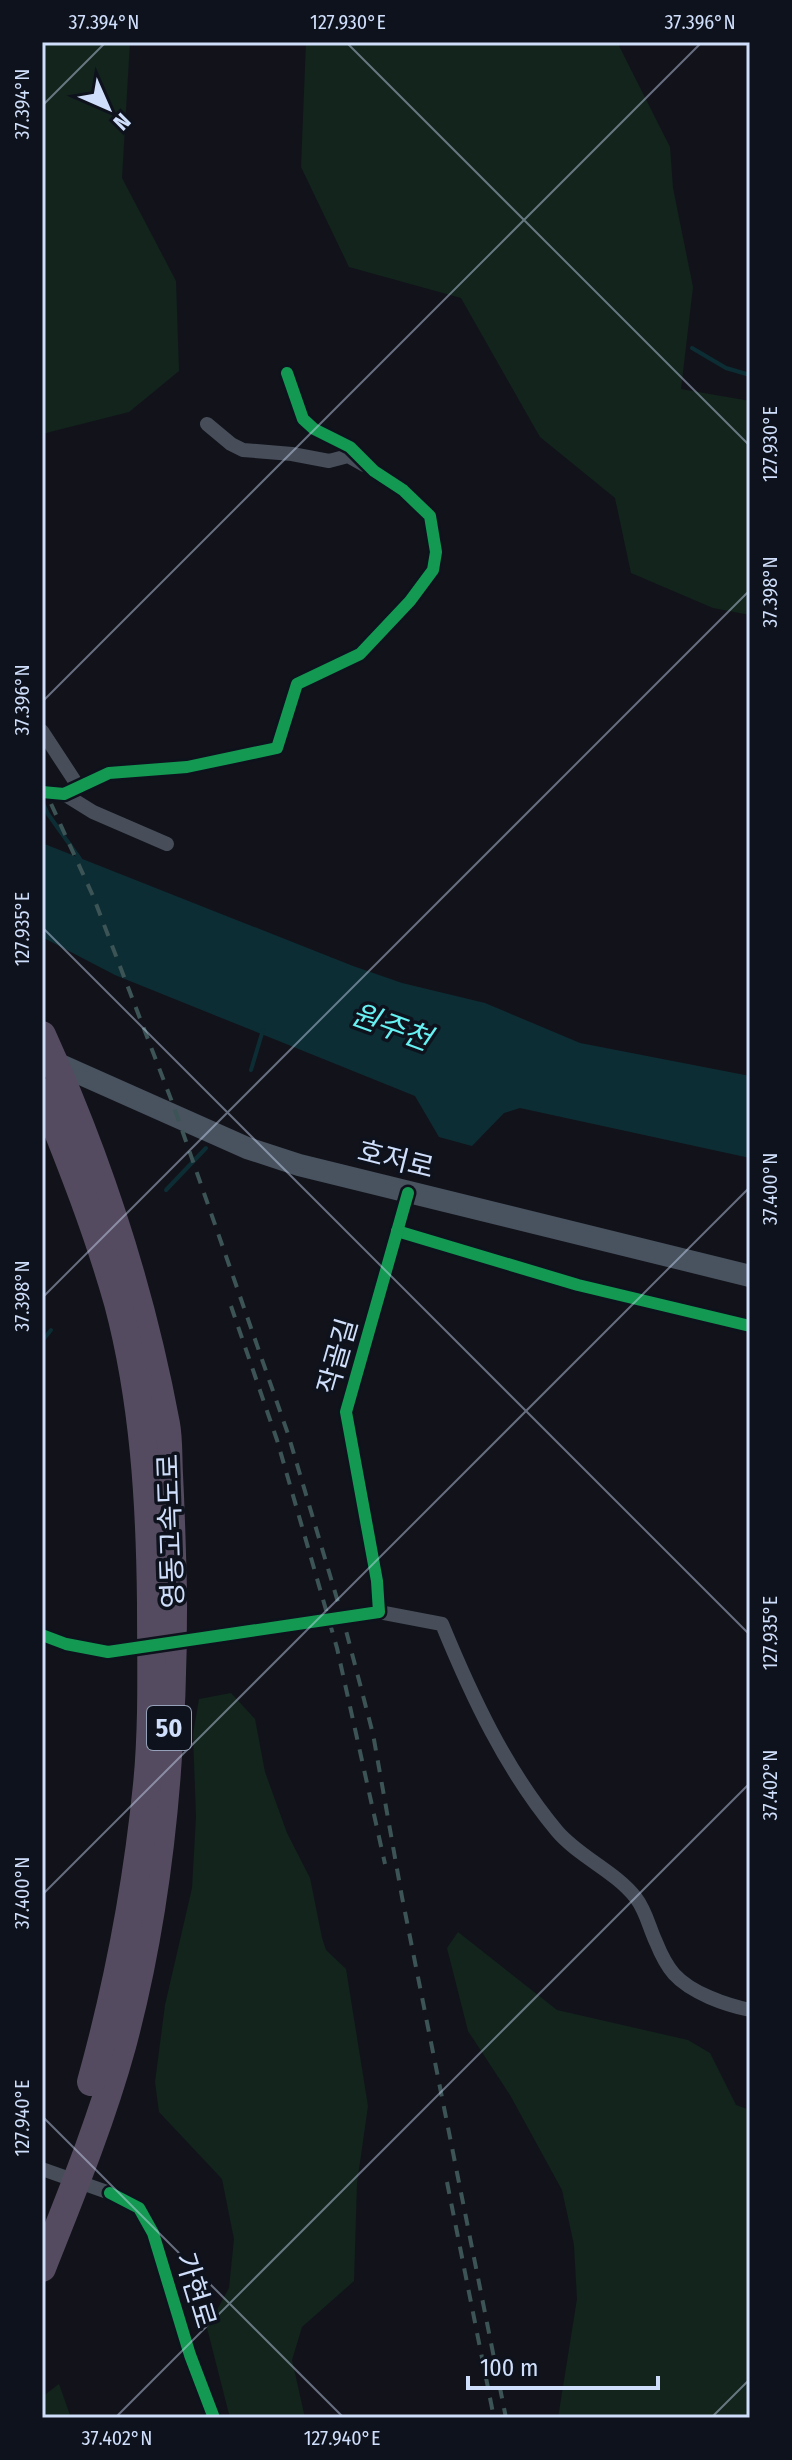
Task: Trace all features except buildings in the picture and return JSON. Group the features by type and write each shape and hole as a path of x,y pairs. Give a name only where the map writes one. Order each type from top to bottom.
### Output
{"highway":[{"name":"영동고속도로","path":"42,1035 77,1115 87,1178 118,1304 143,1434 150,1534 147,1784 124,1945 109,2019 69,2151 42,2222"},
{"name":"영동고속도로","path":"42,1092 87,1178 137,1296 167,1427 173,1628 167,1775 145,1942 122,2045 96,2128 42,2268"}],"street":[{"path":"287,373 303,419 314,429 350,447 374,471"},
{"path":"43,793 71,790 109,773 187,767 277,748 297,684 360,654 410,601 433,570 436,552 430,516 403,490 374,471 348,456 329,461 243,450 207,424"},
{"path":"42,731 71,790 93,812 167,844"},
{"name":"호저로","path":"42,1057 247,1148 299,1165 750,1276"},
{"name":"작골길","path":"379,1612 377,1581 346,1412 408,1193"},
{"path":"362,1615 379,1612 442,1624 468,1687 487,1723 528,1792 558,1833 635,1897 674,1974 714,1999 750,2010"},
{"path":"225,1634 288,1626"},
{"path":"42,1635 66,1644 108,1652"},
{"name":"가현로","path":"42,2169 110,2193 139,2208 153,2233 190,2355 214,2418"}],"green space":[{"path":"42,42 130,42 122,178 176,281 179,371 129,412 42,434"},
{"path":"306,42 617,42 670,147 673,188 693,287 681,389 750,401 750,615 713,608 631,573 615,498 540,437 461,298 349,267 301,167"},
{"path":"231,1693 255,1719 265,1772 287,1833 310,1878 326,1950 346,1969 368,2106 357,2183 354,2281 302,2327 292,2360 305,2418 230,2418 207,2328 229,2288 234,2239 222,2179 159,2112 155,2082 165,2005 192,1888 196,1817 193,1734 199,1699"},
{"path":"458,1932 557,2010 688,2040 710,2053 736,2105 750,2110 750,2418 558,2418 577,2299 574,2245 562,2190 510,2095 468,2031 447,1948"},
{"path":"59,2384 71,2418 42,2418 42,2397"}],"water":[{"name":"원주천","path":"42,843 353,966 402,983 485,1003 580,1043 750,1076 750,1158 520,1108 504,1113 472,1146 439,1137 415,1096 115,975 42,937"}],"waterway":[{"path":"692,348 726,368 750,375"},
{"path":"42,801 80,859"},
{"path":"251,1070 263,1030"},
{"path":"166,1190 206,1148"},
{"path":"42,1341 51,1330"}],"tunnel":[{"path":"288,1626 362,1615"},
{"path":"108,1652 225,1634"}],"railway":[{"path":"42,784 93,896 174,1107 288,1434 343,1619 373,1734 402,1897 506,2418"},
{"path":"231,1306 277,1440 337,1648 385,1864"},
{"path":"447,2182 494,2418"}],"cycle path":[{"path":"42,792 64,794 109,773 187,767 277,748 297,684 360,654 410,601 433,570 436,552 430,516 403,490 374,471 350,447 314,429 303,419 287,373"},
{"path":"42,1635 66,1644 108,1652 379,1612 377,1581 346,1412 408,1193"},
{"path":"397,1231 578,1285 750,1326"},
{"path":"110,2193 139,2208 153,2233 190,2355 214,2418"}]}
